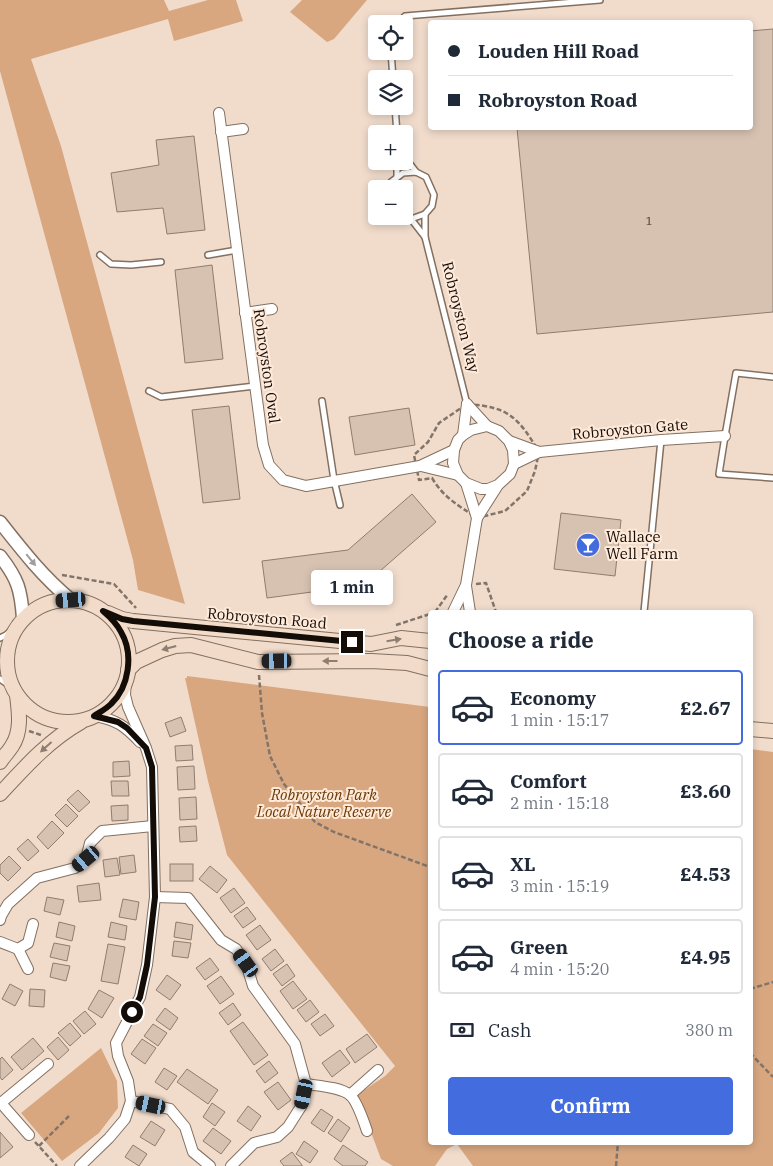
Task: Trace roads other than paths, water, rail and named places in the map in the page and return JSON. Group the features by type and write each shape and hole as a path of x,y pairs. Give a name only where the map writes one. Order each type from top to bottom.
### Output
{"main road":[{"path":"0,762 15,740 18,727 20,713 7,669 8,648 11,636 20,622 40,606 55,601 71,600 86,602 103,611 122,632 128,650 127,675 122,690 111,704 90,718 71,727 54,740 0,794"},
{"name":"Robroyston Road","path":"103,611 122,619 133,621 371,644 401,638 428,641"},
{"path":"127,675 136,662 142,658 175,646 191,646 258,662 371,661 407,663 428,668"},
{"path":"15,691 25,705 33,711 58,721 74,722 90,718"},
{"path":"753,729 773,731"}],"street":[{"name":"Robroyston Oval","path":"219,113 263,445 269,465 283,480 306,486 418,467"},
{"path":"221,132 243,129"},
{"path":"245,313 272,309"},
{"path":"454,610 466,584 477,518 498,485 510,474 514,464 513,450 509,441 499,431 487,426 467,404"},
{"path":"463,435 467,404"},
{"path":"487,426 471,430 458,440 454,450 453,463 458,475 466,483 482,489 498,485"},
{"name":"Robroyston Gate","path":"539,452 725,436"},
{"path":"509,441 539,452"},
{"path":"418,467 454,450"},
{"path":"514,464 539,452"},
{"path":"418,467 458,475"},
{"path":"466,483 477,518"},
{"path":"0,522 39,570 56,588 71,600"},
{"path":"0,556 15,577 19,588 22,599 20,622"},
{"path":"466,584 470,610"},
{"path":"80,1166 109,1138 125,1119 131,1101 128,1081 118,1056 116,1043 140,997 147,965 155,897 152,767 128,707 125,695 127,675"},
{"path":"90,718 118,722 127,728 146,748"},
{"path":"0,920 0,916 8,904 37,878 75,868 86,859 90,843 102,831 153,826"},
{"path":"155,897 188,898 221,940 236,949 246,963 253,986 295,1044 306,1084 302,1105 288,1127 277,1137 254,1144 231,1166"},
{"path":"18,949 28,943 33,924"},
{"path":"0,942 18,949 28,969"},
{"path":"29,1135 1,1102 48,1064"},
{"path":"350,1095 378,1070"},
{"path":"306,1084 334,1088 350,1095 359,1109 367,1131"},
{"path":"131,1101 170,1109 185,1126 194,1152 210,1166"}],"lane":[{"path":"413,15 600,0"},
{"name":"Robroyston Way","path":"413,168 416,172 426,177 434,195 432,206 425,214 425,237 467,404"},
{"path":"397,170 397,177"},
{"path":"393,180 403,172 416,172"},
{"path":"413,218 425,214"},
{"name":"Robroyston Way","path":"413,222 425,237"},
{"path":"208,255 236,250"},
{"path":"100,254 111,264 131,265 161,262"},
{"path":"773,377 736,373 719,474 773,478"},
{"path":"149,391 161,397 255,386"},
{"path":"322,401 334,480 340,504"},
{"path":"644,610 661,440"},
{"path":"0,638 20,622"},
{"path":"0,679 15,691"}],"place":[{"name":"Wallace Well Farm","path":"588,545"}],"park label":[{"name":"Robroyston Park Local Nature Reserve","path":"324,802"}]}
